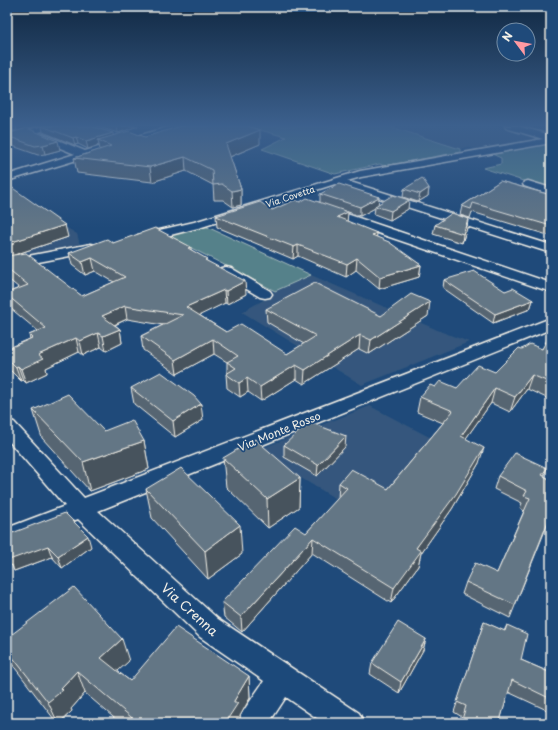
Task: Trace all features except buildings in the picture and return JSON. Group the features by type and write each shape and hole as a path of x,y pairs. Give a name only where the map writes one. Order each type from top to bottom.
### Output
{"street":[{"path":"7,178 63,160"},
{"path":"352,181 399,167 437,160"},
{"name":"Via Covetta","path":"132,240 161,234 287,197 334,181 352,181"},
{"path":"352,181 551,249"},
{"path":"528,184 551,192"},
{"path":"287,197 551,288"},
{"path":"161,234 175,242"},
{"path":"7,264 102,246"},
{"path":"217,266 265,294"},
{"name":"Via Monte Rosso","path":"7,538 551,323"},
{"name":"Via Crenna","path":"7,427 82,509 209,628 349,723"},
{"path":"252,723 282,678"}],"shaded area":[{"path":"7,192 77,234 80,245 7,261"},
{"path":"311,275 442,332 469,342 362,385 242,312 267,298 275,291"},
{"path":"370,406 479,463 452,509 423,550 255,451"}],"green space":[{"path":"294,160 416,160 384,166 380,164 335,174"},
{"path":"501,160 551,160 551,190 483,168 501,164"},
{"path":"205,226 311,275 275,291 170,237 172,235"}]}
